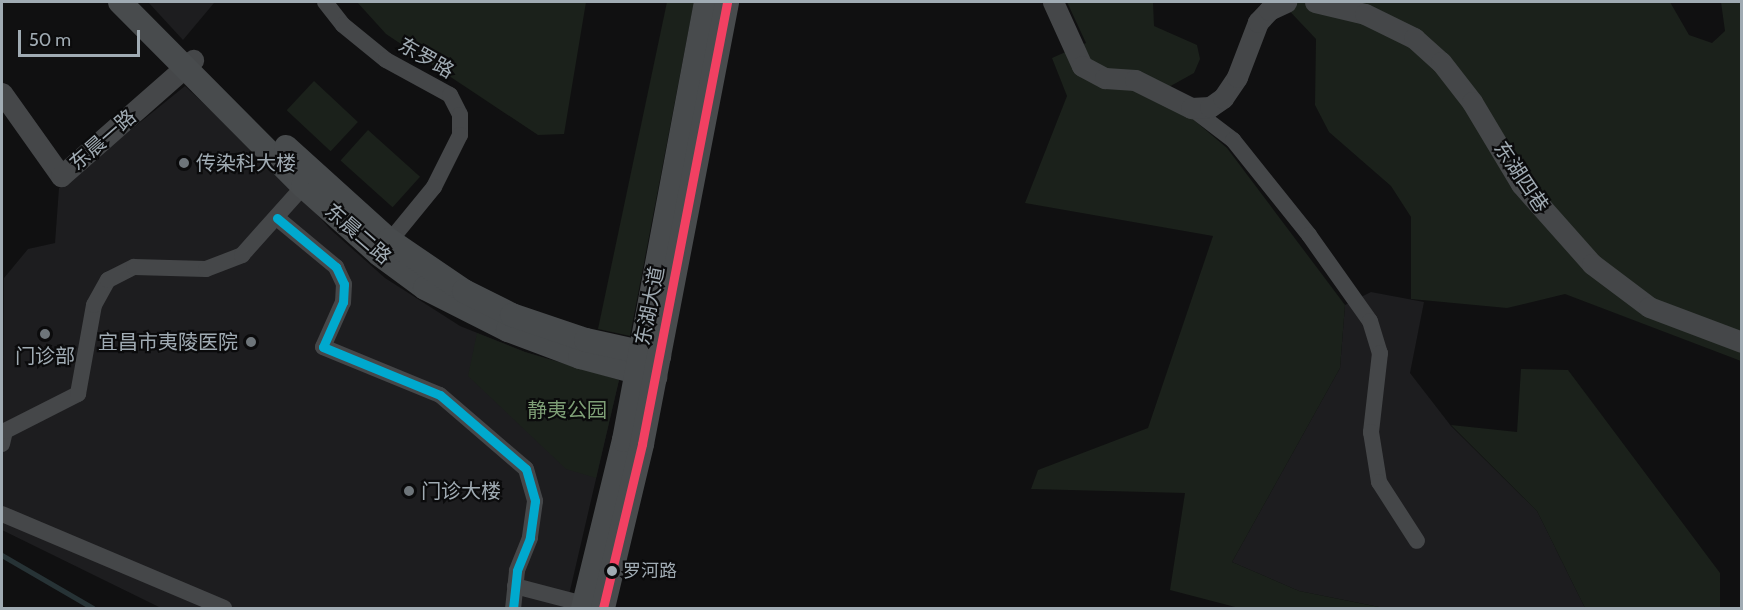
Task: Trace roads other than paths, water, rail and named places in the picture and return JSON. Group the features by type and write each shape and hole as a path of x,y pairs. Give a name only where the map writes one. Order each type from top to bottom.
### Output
{"main road":[{"name":"东晨二路","path":"120,2 309,180 384,247 512,315 648,364"},
{"name":"东晨二路","path":"139,2 188,65"},
{"name":"东湖大道","path":"648,364 706,2"},
{"name":"东湖大道","path":"590,607 648,364 727,2"}],"street":[{"name":"东罗路","path":"325,2 343,25 386,60 450,95 460,115 460,135 434,187 384,247"},
{"path":"1053,2 1082,66 1105,78 1135,80 1191,108 1233,140 1309,235 1370,321 1380,353 1371,432 1379,482 1417,541"},
{"path":"1191,108 1210,107 1222,98 1237,77 1258,21 1269,10 1286,2"},
{"name":"东湖四巷","path":"1315,2 1365,14 1414,38 1441,62 1472,102 1521,184 1592,264 1649,307 1705,331 1742,342"},
{"name":"东晨一路","path":"2,93 62,176 188,65"},
{"path":"2,444 5,431 78,394 94,304 108,279 134,267 193,270 222,265 242,255 309,180"},
{"path":"277,218 336,267 344,284 343,302 323,347 440,394 526,469 535,501 530,538 515,586 513,609"},
{"path":"2,514 224,609"},
{"path":"515,586 590,607"}],"waterway":[{"path":"2,555 93,608"}],"place":[{"name":"传染科大楼","path":"184,163"},
{"name":"门诊部","path":"45,334"},
{"name":"宜昌市夷陵医院","path":"251,342"},
{"name":"门诊大楼","path":"409,491"},
{"name":"罗河路","path":"612,571"}],"park label":[{"name":"静夷公园","path":"567,410"}]}
